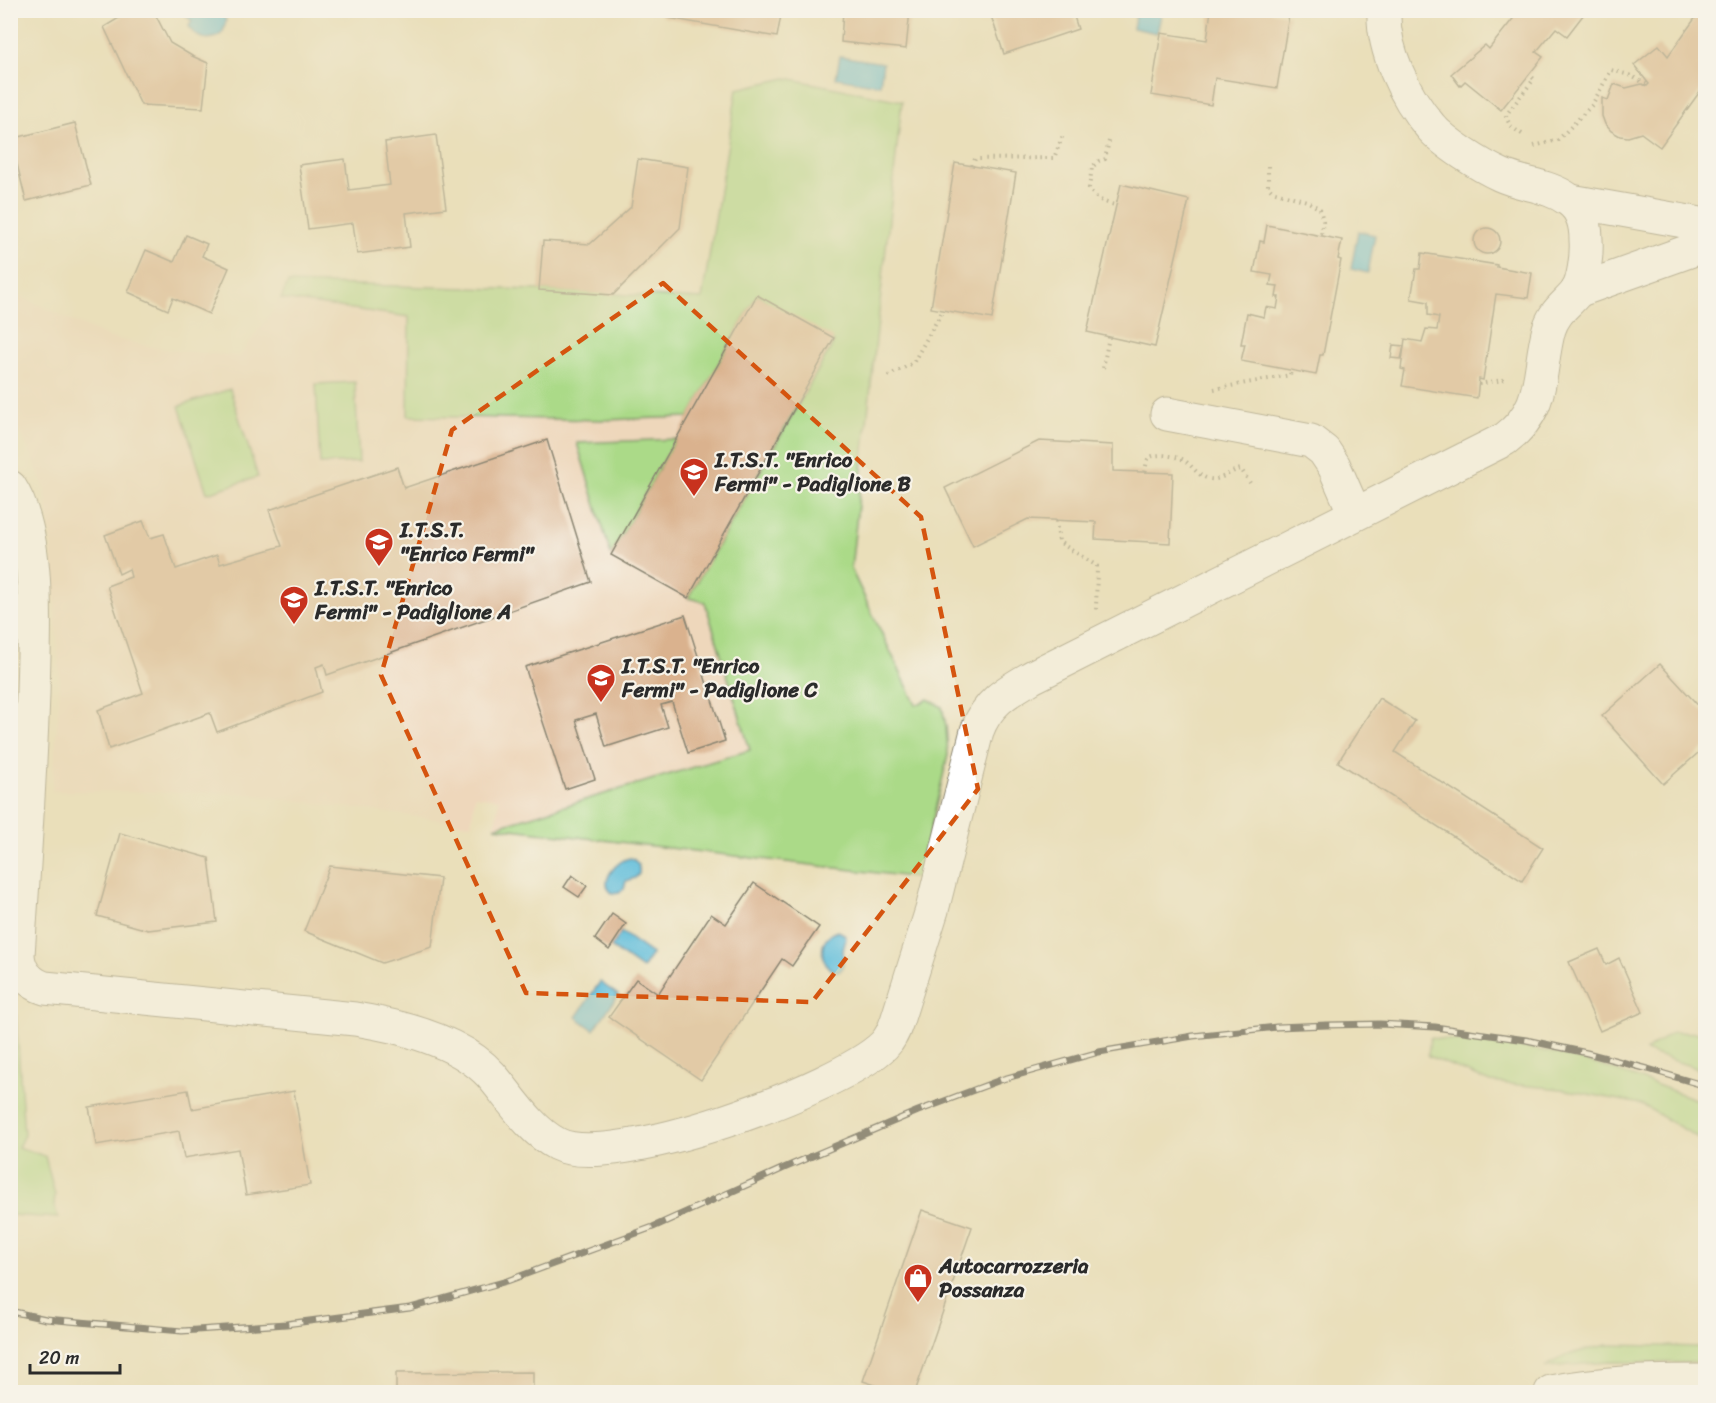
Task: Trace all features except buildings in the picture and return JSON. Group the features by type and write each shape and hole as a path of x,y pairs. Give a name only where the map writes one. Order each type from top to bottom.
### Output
{"street":[{"path":"1384,10 1385,35 1397,71 1410,96 1430,127 1477,162 1504,176 1530,183 1572,201 1706,225"},
{"path":"1572,201 1584,221 1586,238 1584,265 1577,291"},
{"path":"10,487 24,514 32,568 34,623 19,962 28,979 45,988 355,1019 393,1026 434,1040 473,1058 490,1074 535,1127 556,1144 589,1151 619,1148 725,1122 802,1092 862,1060 887,1042 897,1021 932,910 977,731 984,713 998,698 1034,676 1505,439 1529,414 1537,397 1547,338 1554,316 1564,303 1577,291 1706,245"},
{"path":"1167,414 1311,441 1324,451 1334,466 1355,514"},
{"path":"1551,1392 1595,1385 1706,1381"}],"path":[{"path":"1534,146 1558,140 1592,105 1611,70 1629,75 1648,85"},
{"path":"1522,134 1511,127 1506,116 1534,79 1529,75"},
{"path":"972,166 975,159 1054,158 1063,135"},
{"path":"1108,141 1105,159 1092,167 1088,181 1093,196 1116,205"},
{"path":"1268,166 1268,187 1307,201 1320,209 1323,221 1321,236"},
{"path":"888,375 913,363 943,310"},
{"path":"1102,368 1109,337"},
{"path":"1207,391 1290,375 1291,370"},
{"path":"1145,472 1147,460 1156,455 1184,461 1203,477 1213,480 1240,469 1250,483"},
{"path":"1056,521 1059,542 1097,566 1096,614"}],"highlighted area":[{"path":"663,283 921,517 978,789 812,1002 526,993 381,675 452,430"}],"shaded area":[{"name":"I.T.S.T. \"Enrico Fermi\"","path":"11,292 107,337 168,350 240,356 281,299 409,317 605,321 757,295 835,342 688,597 705,602 750,750 495,827 499,799 475,796 471,824 238,793 52,791 60,684 51,539 45,489 23,436 11,423"}],"green space":[{"path":"786,78 902,101 851,569 916,705 928,699 942,707 948,755 919,878 495,827 750,750 705,602 688,598 834,342 757,295 689,417 603,420 408,416 409,317 281,299 288,283 539,290 702,299 737,89"},
{"path":"355,382 359,462 320,464 316,384"},
{"path":"230,389 258,477 207,493 179,406"},
{"path":"676,439 611,555 577,443"},
{"path":"11,998 15,1000 24,1135 18,1147 45,1156 58,1218 11,1215"},
{"path":"1673,1032 1705,1033 1705,1071 1645,1051"},
{"path":"1430,1038 1507,1045 1553,1053 1611,1069 1705,1103 1705,1142 1641,1104 1561,1089 1490,1082 1428,1056"},
{"path":"1608,1345 1705,1347 1705,1363 1609,1362 1546,1367 1568,1355"}],"water":[{"path":"184,11 223,11 226,21 223,32 214,38 200,37 192,31 189,26 192,21"},
{"path":"1136,11 1162,11 1157,33 1133,28"},
{"path":"840,56 883,63 880,85 836,78"},
{"path":"1358,231 1375,235 1368,273 1351,269"},
{"path":"631,858 638,864 639,874 626,881 624,889 612,893 608,888 608,877 620,862"},
{"path":"838,931 844,934 846,939 843,950 843,968 839,972 830,969 823,953 827,937"},
{"path":"621,932 652,954 642,969 611,947"},
{"path":"600,982 618,995 594,1030 576,1017"}],"railway":[{"path":"10,1311 46,1319 182,1331 286,1324 410,1308 507,1281 653,1227 918,1111 1003,1079 1099,1052 1193,1036 1277,1027 1327,1025 1380,1024 1435,1027 1526,1040 1587,1053 1706,1086"}],"place":[{"name":"I.T.S.T. \"Enrico Fermi\" - Padiglione B","path":"694,498"},
{"name":"I.T.S.T. \"Enrico Fermi\"","path":"379,568"},
{"name":"I.T.S.T. \"Enrico Fermi\" - Padiglione A","path":"294,626"},
{"name":"I.T.S.T. \"Enrico Fermi\" - Padiglione C","path":"601,704"},
{"name":"Autocarrozzeria Possanza","path":"918,1304"}]}
